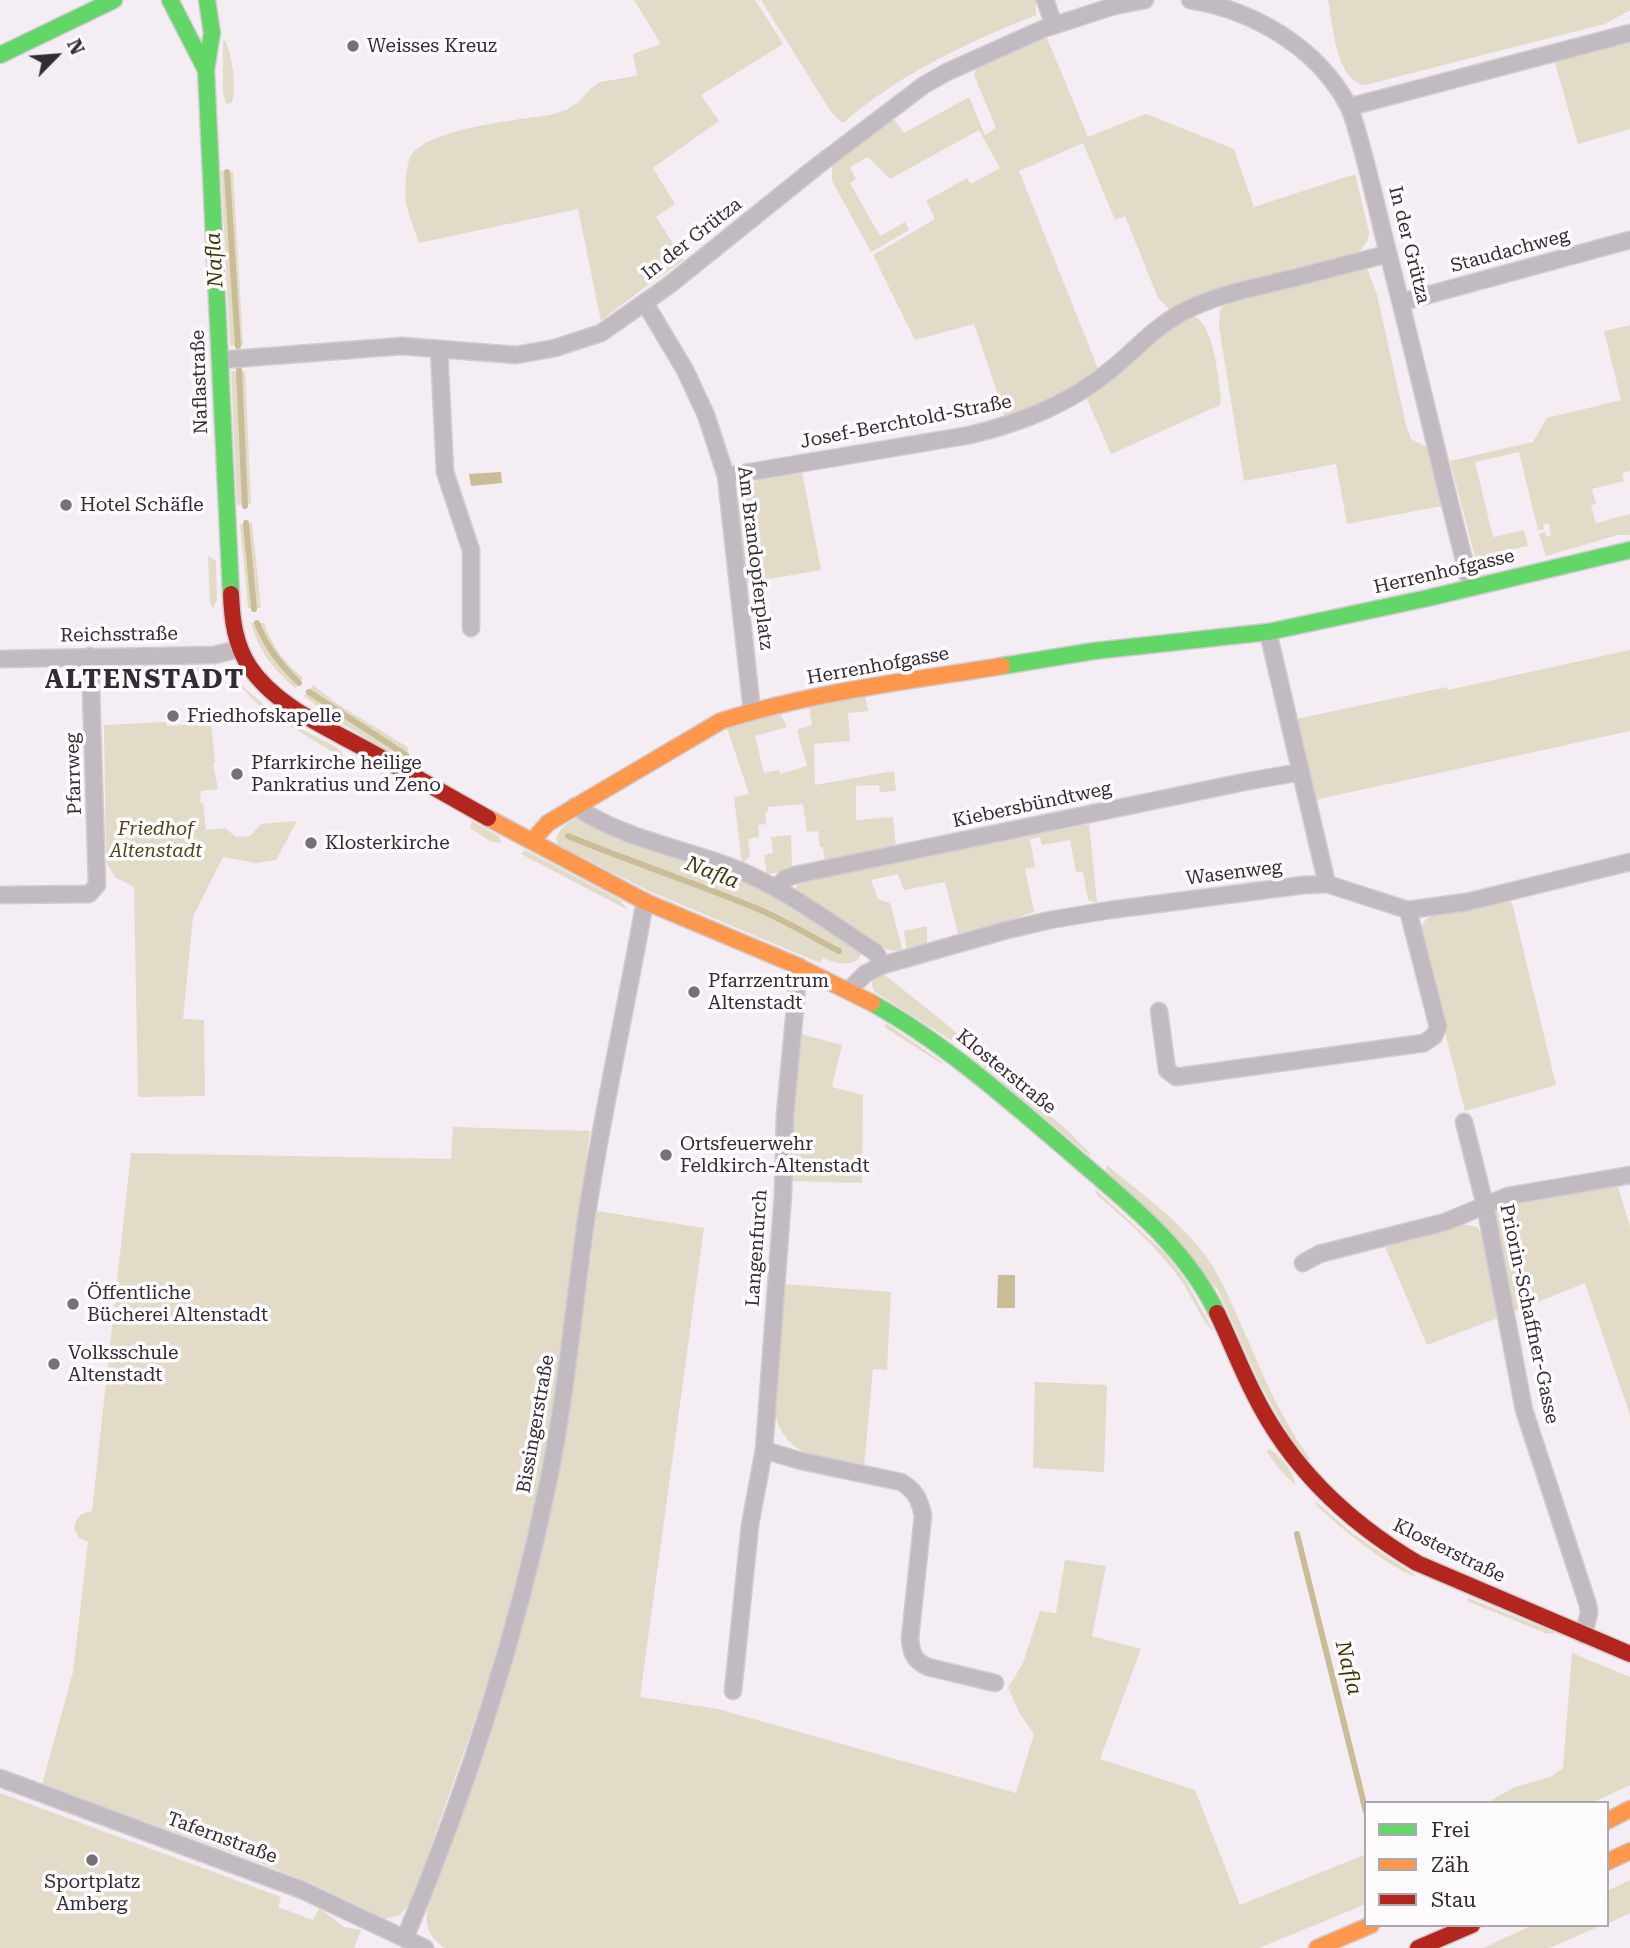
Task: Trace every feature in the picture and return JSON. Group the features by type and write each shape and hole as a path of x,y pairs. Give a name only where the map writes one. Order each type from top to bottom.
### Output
{"main road":[{"path":"0,55 114,0"},
{"name":"Naflastraße","path":"170,0 206,70"},
{"name":"Naflastraße","path":"207,0 212,33 206,70 226,529 232,615 239,649"},
{"name":"Herrenhofgasse","path":"532,841 548,823 707,728 752,711 860,689 1094,651 1268,632 1354,615 1630,550"},
{"name":"Klosterstraße","path":"239,649 260,681 290,704 435,789 645,901 849,990 903,1021 962,1061 1167,1240 1209,1297 1254,1394 1281,1442 1311,1481 1348,1517 1416,1563 1630,1654"},
{"path":"1609,1820 1630,1809"},
{"path":"1609,1861 1630,1851"},
{"path":"1317,1948 1366,1927"},
{"path":"1418,1948 1467,1927"}],"street":[{"path":"1045,0 1054,26"},
{"name":"In der Grütza","path":"220,360 402,345 516,355 555,348 601,333 645,303 924,85 947,72 1054,26 1114,6 1145,0"},
{"name":"In der Grütza","path":"1190,0 1238,11 1299,47 1324,72 1349,107 1402,302 1471,587"},
{"path":"1349,107 1630,33"},
{"name":"Staudachweg","path":"1402,302 1630,240"},
{"name":"Josef-Berchtold-Straße","path":"726,476 1009,426 1054,407 1084,390 1114,367 1148,335 1182,313 1223,296 1388,254"},
{"name":"Am Brandopferplatz","path":"645,303 685,370 701,404 726,476 752,711"},
{"path":"439,349 445,472 471,550 471,628"},
{"path":"1268,632 1327,884"},
{"name":"Reichsstraße","path":"0,659 214,655 239,649"},
{"name":"Pfarrweg","path":"0,895 78,895 94,890 98,875 90,656"},
{"name":"Kiebersbündtweg","path":"776,888 785,879 795,875 1301,772"},
{"path":"575,806 602,823 697,854 776,888 875,952 883,965"},
{"name":"Wasenweg","path":"849,990 865,974 883,965 1007,930 1110,910 1327,884 1408,910 1467,902 1630,862"},
{"name":"Bissingerstraße","path":"405,1938 440,1848 495,1690 548,1485 563,1408 598,1144 645,901"},
{"path":"1159,1011 1167,1070 1176,1077 1423,1043 1434,1036 1438,1027 1408,910"},
{"name":"Langenfurch","path":"733,1691 750,1525 764,1450 783,1194 785,1115 799,966"},
{"name":"Priorin-Schaffner-Gasse","path":"1464,1122 1485,1205 1524,1410 1590,1612 1584,1635"},
{"path":"1303,1263 1319,1254 1445,1222 1508,1196 1630,1175"},
{"path":"764,1450 801,1461 901,1482 910,1487 918,1498 923,1516 910,1638 912,1654 928,1667 995,1683"},
{"name":"Tafernstraße","path":"0,1778 302,1890 425,1948"}],"green space":[{"path":"634,0 755,0 783,44 701,95 719,121 653,168 675,204 656,217 684,260 601,321 578,209 419,243 406,202 407,170 412,154 423,145 456,132 566,110 600,82 637,76 633,54 661,44"},
{"path":"761,0 1036,0 1036,15 935,61 887,90 843,123 831,112"},
{"path":"1328,0 1630,0 1630,10 1605,24 1365,85 1355,81 1342,63 1334,37"},
{"path":"1047,38 1088,137 1146,114 1234,149 1254,207 1355,174 1369,232 1360,255 1170,310 1158,298 1125,216 1115,220 1083,143 1019,171 1099,371 1052,401 1006,419 974,324 915,340 873,255 935,219 926,201 967,178 971,184 1000,168 979,130 890,179 868,157 850,167 856,179 850,183 880,236 905,222 909,230 871,252 832,181 832,164 893,118 904,133 969,97 985,135 996,128 974,75 976,69 1009,52"},
{"path":"1630,39 1630,129 1578,144 1554,59"},
{"path":"223,41 226,41 228,48 234,80 232,103 226,104 223,93"},
{"path":"221,171 233,172 243,345 230,346"},
{"path":"1367,268 1377,295 1406,425 1411,439 1427,447 1442,506 1347,524 1336,464 1244,481 1219,327 1220,310 1225,303"},
{"path":"1194,316 1201,321 1211,340 1220,405 1111,454 1086,397 1152,344"},
{"path":"1630,325 1630,471 1622,473 1624,481 1592,489 1596,504 1591,505 1596,523 1630,514 1630,535 1618,535 1546,556 1539,534 1545,532 1546,537 1551,535 1549,523 1543,524 1544,529 1538,530 1519,452 1475,462 1493,537 1524,530 1528,546 1487,555 1490,570 1483,567 1475,557 1450,461 1533,442 1547,418 1621,400 1604,331"},
{"path":"231,371 245,371 251,504 237,505"},
{"path":"802,472 821,570 746,583 737,505 742,495 763,478"},
{"path":"252,523 261,608 248,608 240,524"},
{"path":"208,556 216,561 217,600 213,608 210,603"},
{"path":"251,623 264,623 279,653 303,678 295,688 268,659"},
{"path":"1630,650 1630,731 1315,800 1296,719 1447,687 1448,690"},
{"path":"199,667 228,673 273,713 267,711 226,675 198,671 196,669"},
{"path":"313,685 339,705 409,748 403,760 339,722 304,696"},
{"path":"865,696 868,711 848,713 850,741 814,744 815,785 894,771 896,791 880,792 879,785 856,786 856,820 893,817 896,848 825,863 818,831 807,832 803,804 768,807 765,812 766,824 758,825 759,837 748,839 750,856 742,864 734,797 749,794 727,728 780,713 787,727 755,736 764,773 779,770 780,774 807,766 797,730 812,725 809,706"},
{"path":"286,721 334,746 343,756 290,726"},
{"name":"Friedhof Altenstadt","path":"166,722 167,726 211,723 213,763 218,789 201,791 200,803 203,803 206,830 225,828 236,837 250,836 261,824 297,821 276,860 256,863 223,857 193,917 183,1019 204,1020 205,1096 138,1097 134,887 115,877 106,862 104,725"},
{"path":"366,763 410,786 414,794 404,791 387,777 364,765"},
{"path":"577,818 584,818 603,831 699,860 774,893 862,950 860,956 852,962 840,963 823,958 820,963 649,891 558,845 556,838 560,831"},
{"path":"472,821 500,837 501,843 492,842 470,828"},
{"path":"1089,824 1097,903 1088,900 1083,872 1076,872 1070,840 1042,845 1040,837 1030,839 1035,867 1025,869 1034,912 959,937 945,882 904,890 898,874 871,880 878,899 890,903 903,951 888,950 802,898 795,891 797,884 802,881"},
{"path":"791,835 792,867 788,871 767,874 764,855 773,853 771,837"},
{"path":"525,850 620,900 628,910 521,854"},
{"path":"1506,900 1512,903 1556,1085 1465,1111 1421,938 1422,928 1429,917 1438,913"},
{"path":"927,926 927,945 907,952 904,931"},
{"path":"879,973 945,1023 1091,1154 957,1044 875,992 872,982"},
{"path":"886,1023 942,1062 942,1064 884,1027"},
{"path":"801,1034 842,1045 832,1087 863,1095 862,1183 790,1181 791,1139"},
{"path":"453,1127 590,1131 539,1486 510,1603 487,1686 412,1900 400,1915 385,1919 306,1881 240,1855 42,1785 73,1672 88,1542 79,1538 74,1529 79,1516 92,1511 131,1153 451,1159"},
{"path":"1107,1165 1187,1233 1208,1259 1228,1294 1273,1396 1309,1461 1290,1438 1260,1384 1218,1290 1106,1170"},
{"path":"1617,1183 1630,1227 1630,1415 1585,1283 1513,1312 1493,1212 1507,1202"},
{"path":"1096,1190 1166,1254 1186,1281 1214,1332 1164,1258 1099,1197"},
{"path":"597,1211 704,1228 640,1697 718,1709 1016,1793 1034,1734 1020,1714 1008,1688 1023,1663 1040,1611 1056,1613 1065,1560 1106,1566 1092,1636 1141,1649 1100,1759 1195,1790 1240,1905 1364,1855 1364,1905 1259,1948 445,1948 432,1936 427,1922 427,1910 480,1760 527,1608 550,1509"},
{"path":"1463,1224 1477,1227 1485,1239 1500,1317 1427,1345 1383,1242"},
{"path":"783,1284 891,1292 887,1370 873,1369 864,1467 808,1454 787,1439 780,1427 774,1411"},
{"path":"1035,1382 1107,1385 1104,1472 1033,1468"},
{"path":"1269,1449 1286,1465 1295,1485 1279,1469 1267,1452"},
{"path":"1314,1502 1353,1534 1418,1577 1395,1567 1364,1545"},
{"path":"1468,1598 1554,1634 1545,1633 1467,1601"},
{"path":"1572,1653 1630,1677 1630,1785 1596,1801 1490,1801 1515,1787 1550,1777 1563,1768"},
{"name":"Sportplatz Amberg","path":"0,1793 281,1897 278,1907 313,1920 319,1908 344,1927 361,1930 354,1948 0,1948"},
{"path":"1630,1880 1630,1913 1609,1923 1609,1890"},
{"path":"1529,1927 1598,1927 1549,1948 1483,1948"}],"shaded area":[{"path":"501,472 502,483 471,486 469,474"},
{"path":"998,1275 1015,1275 1015,1308 997,1308"}],"waterway":[{"name":"Nafla","path":"227,172 238,346"},
{"name":"Nafla","path":"239,370 245,506"},
{"name":"Nafla","path":"246,523 254,609"},
{"name":"Nafla","path":"257,623 275,655 299,683"},
{"name":"Nafla","path":"309,692 406,755"},
{"name":"Nafla","path":"568,836 758,909 839,951"},
{"name":"Nafla","path":"1297,1534 1364,1804"}],"traffic: fast":[{"path":"0,55 114,0"},
{"path":"170,0 206,70"},
{"path":"207,0 212,33 206,70 231,594"},
{"path":"1002,666 1094,651 1268,632 1428,598 1630,550"},
{"path":"872,1003 924,1035 973,1072 1130,1205 1188,1265 1217,1313"}],"traffic: slow":[{"path":"532,841 548,823 721,721 825,695 1002,666"},
{"path":"488,818 646,902 791,963 872,1003"},
{"path":"1609,1820 1630,1809"},
{"path":"1609,1861 1630,1851"},
{"path":"1317,1948 1366,1927"}],"traffic: jam":[{"path":"231,594 233,622 240,649 260,681 274,694 305,716 488,818"},
{"path":"1217,1313 1250,1386 1286,1447 1324,1491 1368,1530 1417,1563 1630,1654"},
{"path":"1418,1948 1467,1927"}],"place":[{"name":"Weisses Kreuz","path":"353,46"},
{"name":"Hotel Schäfle","path":"66,505"},
{"name":"Friedhofskapelle","path":"173,716"},
{"name":"Pfarrkirche heilige Pankratius und Zeno","path":"237,774"},
{"name":"Klosterkirche","path":"311,843"},
{"name":"Pfarrzentrum Altenstadt","path":"694,992"},
{"name":"Ortsfeuerwehr Feldkirch-Altenstadt","path":"666,1155"},
{"name":"Öffentliche Bücherei Altenstadt","path":"73,1304"},
{"name":"Volksschule Altenstadt","path":"54,1364"},
{"name":"Sportplatz Amberg","path":"92,1860"}],"district":[{"name":"ALTENSTADT","path":"145,680"}]}
